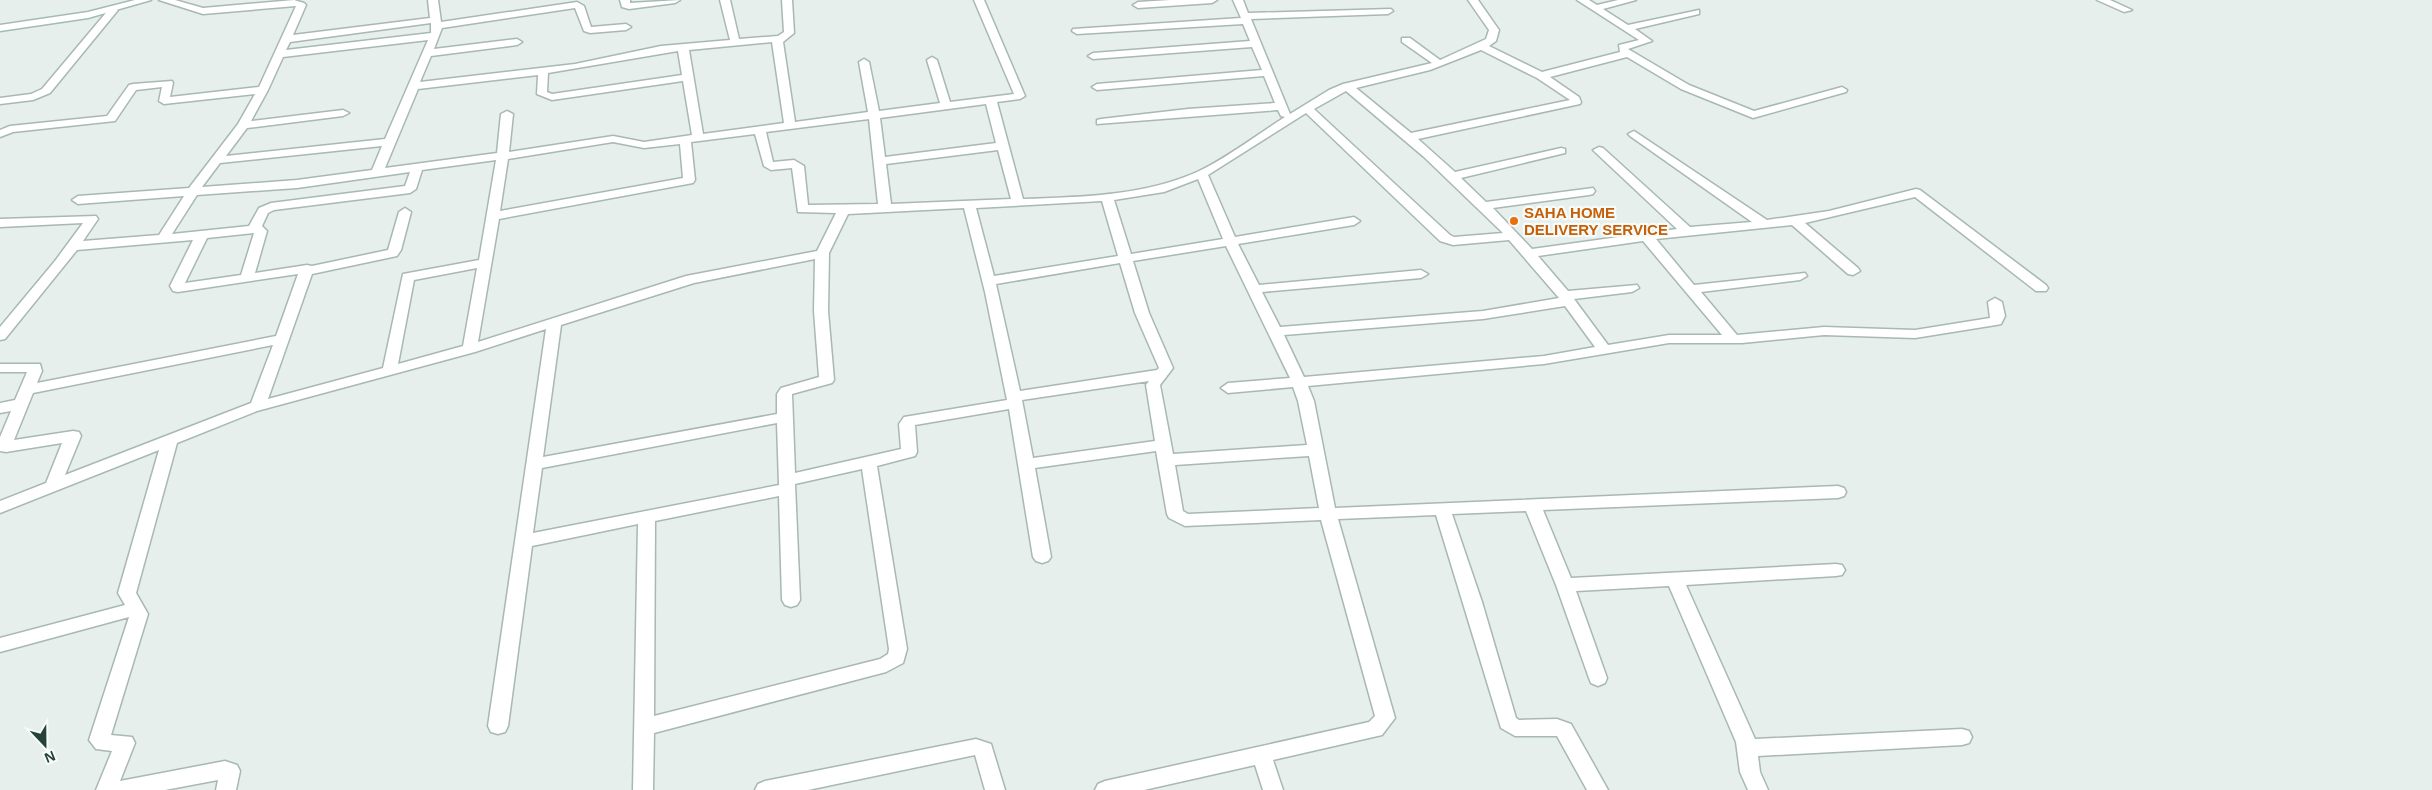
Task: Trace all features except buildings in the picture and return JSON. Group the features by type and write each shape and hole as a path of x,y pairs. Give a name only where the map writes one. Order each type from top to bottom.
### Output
{"street":[{"path":"0,28 112,10 146,0"},
{"path":"164,0 203,11 300,3 263,90 243,125 192,193 164,237"},
{"path":"384,172 378,170 427,53 435,27 433,0"},
{"path":"625,0 624,5 629,6 675,0"},
{"path":"726,0 735,42"},
{"path":"779,40 789,33 787,0"},
{"path":"78,200 297,184 613,139 625,139 639,145 1020,96 979,0"},
{"path":"1138,5 1212,0"},
{"path":"1238,0 1288,120"},
{"path":"760,130 769,166 794,164 798,166 802,209 886,208 1107,198 1164,188 1202,174 1333,92 1348,86 1406,74 1491,41 1494,30 1473,0"},
{"path":"1582,0 1647,41 1623,47 1623,50 1686,87 1750,114 1842,90"},
{"path":"1596,8 1631,0"},
{"path":"2102,0 2127,10"},
{"path":"279,54 550,5 580,6 587,29 590,30 626,27"},
{"path":"0,102 33,97 46,92 112,10"},
{"path":"1077,31 1244,18 1388,11"},
{"path":"1628,28 1696,12"},
{"path":"286,39 435,27"},
{"path":"413,86 575,68 651,51 773,38 779,40"},
{"path":"779,40 790,125"},
{"path":"1406,40 1438,63"},
{"path":"427,53 517,42"},
{"path":"1093,56 1256,44"},
{"path":"1410,136 1526,114 1576,102 1575,99 1541,76 1481,46"},
{"path":"683,47 698,138"},
{"path":"1541,76 1629,54"},
{"path":"932,60 946,106"},
{"path":"864,62 874,115 886,208"},
{"path":"543,71 542,94 545,96 688,77"},
{"path":"1097,87 1268,73"},
{"path":"0,134 10,129 111,118 133,87 168,83 164,101 263,90"},
{"path":"1348,86 1410,136 1483,206 1528,253 1566,298 1605,350"},
{"path":"991,101 1018,203"},
{"path":"1101,122 1188,112 1282,106"},
{"path":"1307,108 1445,238 1453,241 1511,236"},
{"path":"243,125 343,113"},
{"path":"470,349 503,156 507,114"},
{"path":"1634,134 1764,224"},
{"path":"493,216 689,180 685,140"},
{"path":"218,160 390,142"},
{"path":"879,161 1003,146"},
{"path":"1599,150 1687,231"},
{"path":"1453,176 1561,151"},
{"path":"254,228 263,211 271,207 410,189 417,168"},
{"path":"1105,790 1375,729 1385,718 1328,514 1306,401 1275,332 1231,243 1202,174"},
{"path":"1483,206 1589,191"},
{"path":"1528,253 1687,231 1795,221 1830,215 1916,193 2041,288"},
{"path":"1107,198 1124,260 1142,312 1166,368 1153,385 1175,514 1184,520 1838,492"},
{"path":"969,205 990,281 1015,400 1042,557"},
{"path":"791,600 785,417 786,391 828,380 821,311 822,252 843,212 850,209"},
{"path":"202,235 177,286 178,288 301,270 308,271 392,252 395,250 405,212"},
{"path":"0,223 92,219 74,246 0,336"},
{"path":"990,281 1231,243 1354,221"},
{"path":"1795,221 1853,271"},
{"path":"74,246 202,235 254,228 261,231 247,278"},
{"path":"1647,236 1733,339"},
{"path":"0,507 224,417 258,406 470,349 699,277 812,257 822,252"},
{"path":"390,370 408,277 484,263"},
{"path":"258,406 308,271"},
{"path":"1254,289 1421,274"},
{"path":"1691,289 1800,276"},
{"path":"1275,332 1483,315 1566,298 1632,288"},
{"path":"1228,388 1544,360 1669,339 1733,339 1824,331 1924,333 1965,324 1996,321 1998,316 1995,302"},
{"path":"498,726 554,324"},
{"path":"0,408 24,397 282,339"},
{"path":"0,368 35,367 5,444 6,447 73,436 52,487"},
{"path":"525,541 647,517 787,485 908,452 907,424 909,421 1162,374"},
{"path":"534,464 785,417"},
{"path":"106,790 125,743 102,743 99,740 139,614 127,594 170,439"},
{"path":"1027,464 1165,452 1316,450"},
{"path":"644,727 886,665 896,658 898,649 869,463"},
{"path":"1532,505 1565,585 1598,678"},
{"path":"1442,509 1474,602 1508,722 1514,728 1557,727 1564,730 1598,790"},
{"path":"643,790 647,517"},
{"path":"1565,585 1836,570"},
{"path":"1675,579 1746,742 1750,772 1758,790"},
{"path":"0,645 137,608"},
{"path":"1747,748 1962,737"},
{"path":"766,790 976,747 984,750 995,790"},
{"path":"1262,756 1273,790"},
{"path":"118,790 225,770 230,771 226,790"}],"place":[{"name":"SAHA HOME DELIVERY SERVICE","path":"1514,221"}]}
